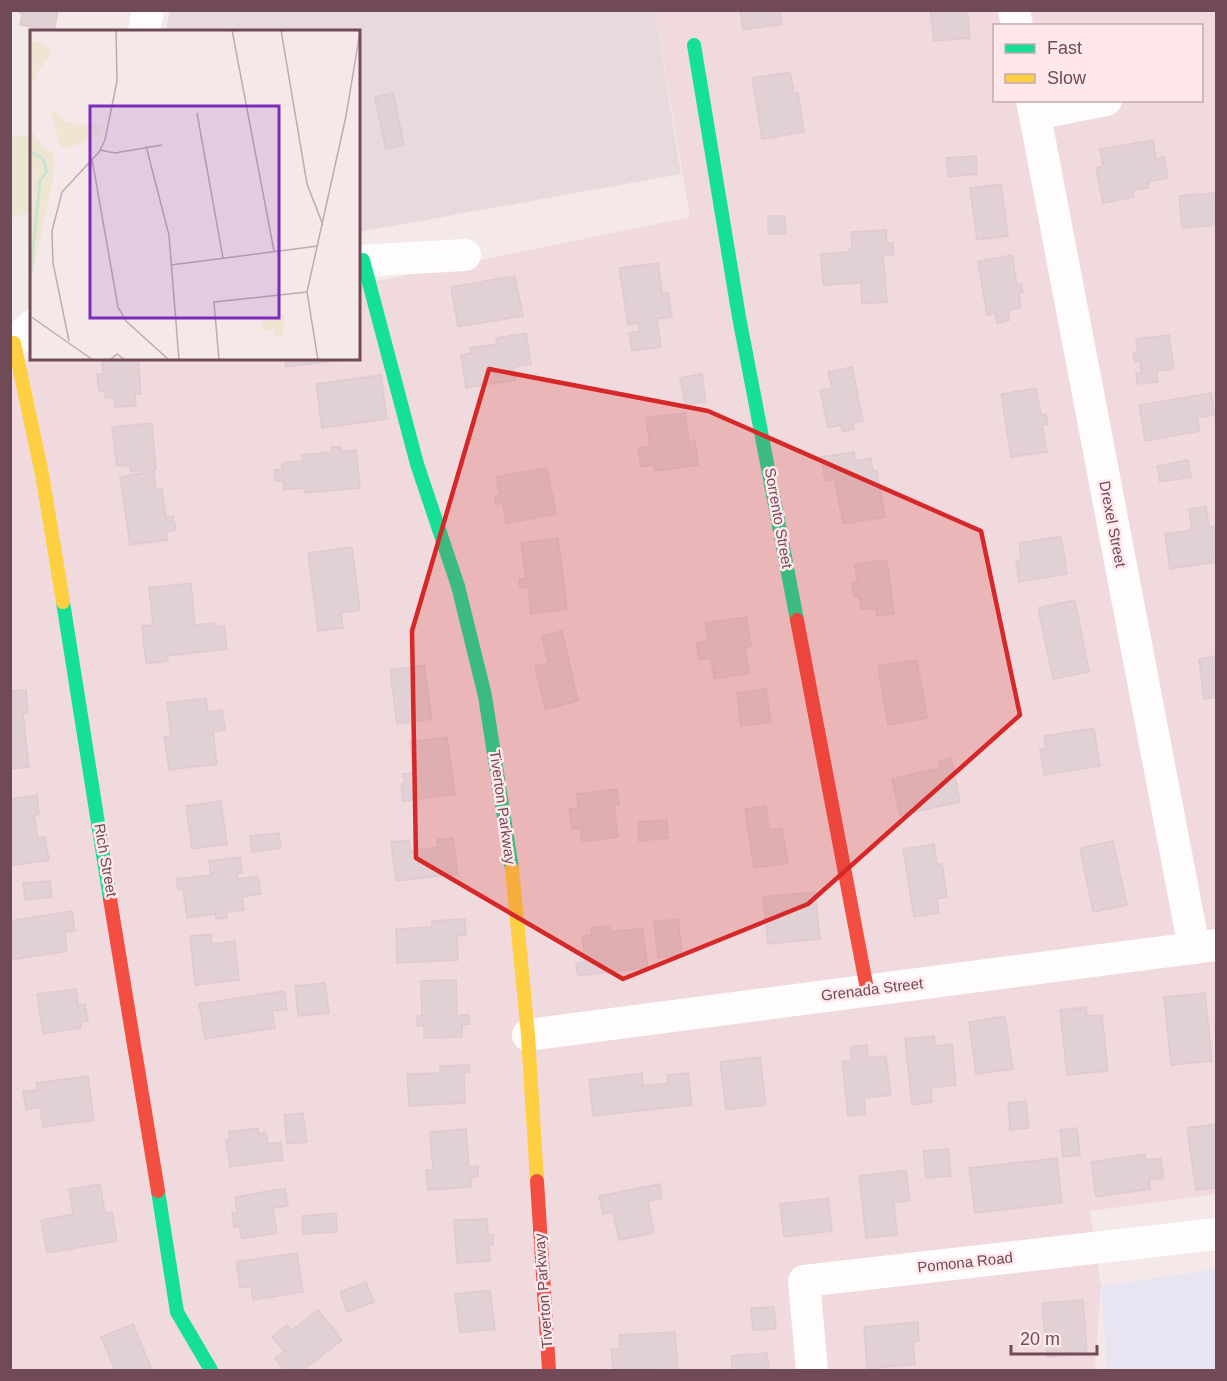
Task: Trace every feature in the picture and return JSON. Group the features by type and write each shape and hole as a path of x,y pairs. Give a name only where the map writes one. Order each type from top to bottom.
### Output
{"street":[{"path":"144,30 148,10"},
{"name":"Sorrento Street","path":"694,45 739,317 867,989"},
{"path":"1033,107 1085,102"},
{"name":"Drexel Street","path":"1033,107 1205,946"},
{"path":"361,260 465,255"},
{"name":"Tiverton Parkway","path":"361,260 417,464 458,586 485,696 509,841 528,1035 549,1371"},
{"name":"Rich Street","path":"18,338 177,1312 211,1371"},
{"name":"Grenada Street","path":"528,1035 1205,946"},
{"name":"Pomona Road","path":"812,1371 804,1281 1216,1234"}],"highlighted area":[{"path":"489,369 708,411 981,531 1020,715 808,904 623,979 416,858 412,631"}],"shaded area":[{"path":"170,10 655,11 681,174 360,232 360,30 166,30"},
{"path":"655,11 1216,11 1216,1194 1090,1211 1101,1286 1095,1370 11,1370 10,375 30,360 360,360 360,285 690,217"},
{"path":"30,134 30,213 11,217 11,137"},
{"path":"1216,1269 1216,1370 1107,1370 1101,1286"}],"building":[{"path":"16,10 58,10 54,30 20,25 22,14"},
{"path":"740,10 780,10 782,24 743,30"},
{"path":"930,10 967,10 970,38 934,41"},
{"path":"790,72 794,93 798,93 804,132 762,139 752,78"},
{"path":"393,93 404,145 386,149 375,97"},
{"path":"1153,140 1156,159 1164,157 1168,178 1148,182 1149,188 1133,190 1134,197 1103,203 1096,168 1103,166 1100,149"},
{"path":"976,156 977,174 948,177 946,158"},
{"path":"1001,184 1008,236 977,240 970,188"},
{"path":"1214,193 1216,225 1182,228 1179,196"},
{"path":"768,216 785,216 786,234 768,234"},
{"path":"886,230 887,243 893,243 893,255 883,255 887,302 862,304 861,283 823,285 821,254 847,252 852,246 851,232"},
{"path":"1012,255 1017,285 1021,284 1023,293 1019,294 1021,308 1008,310 1010,320 997,323 995,313 987,315 978,261"},
{"path":"658,263 662,293 668,292 672,317 657,319 661,347 632,351 629,333 640,331 639,323 628,325 619,268"},
{"path":"515,276 523,316 458,327 451,287"},
{"path":"526,333 531,364 514,367 515,380 466,388 461,355 471,353 470,348 497,344 496,338"},
{"path":"1169,335 1174,369 1157,371 1158,382 1137,384 1136,373 1141,373 1140,361 1135,362 1133,353 1138,353 1136,339"},
{"path":"102,360 138,360 141,394 135,394 136,406 115,407 114,397 105,398 105,391 99,391 97,374 103,374"},
{"path":"285,360 340,360 286,367"},
{"path":"852,367 863,421 853,423 854,429 842,432 841,425 828,428 820,390 832,388 828,372"},
{"path":"702,374 706,402 685,405 680,378"},
{"path":"381,375 387,419 322,428 316,384"},
{"path":"1036,388 1041,415 1046,414 1048,424 1042,425 1047,452 1011,457 1001,394"},
{"path":"1211,393 1215,415 1197,418 1200,431 1145,441 1139,405"},
{"path":"685,413 689,442 695,441 698,465 655,471 654,465 641,467 638,448 650,447 646,418"},
{"path":"152,423 156,469 131,472 130,465 117,466 112,427"},
{"path":"331,447 341,447 342,452 356,450 360,488 305,493 305,488 284,490 283,481 276,481 274,470 282,469 282,463 302,461 302,455 332,452"},
{"path":"854,452 855,461 871,458 873,471 877,471 885,517 843,524 835,479 825,481 821,457"},
{"path":"1188,460 1191,477 1160,482 1157,466"},
{"path":"547,468 556,514 506,523 503,503 496,504 495,496 500,495 496,477"},
{"path":"154,471 156,490 162,489 166,517 173,516 176,530 166,532 167,540 130,545 120,477"},
{"path":"1206,506 1209,527 1215,526 1216,562 1170,569 1165,534 1192,530 1189,509"},
{"path":"1061,536 1067,574 1019,582 1016,561 1021,560 1019,543"},
{"path":"558,538 567,609 531,614 528,587 520,588 519,579 526,579 521,543"},
{"path":"352,547 360,610 341,613 343,628 318,631 308,553"},
{"path":"887,560 894,614 877,616 876,608 861,609 859,596 854,597 852,582 857,582 855,564"},
{"path":"191,583 195,625 214,623 214,627 224,626 227,649 167,656 168,661 146,664 142,626 153,625 149,588"},
{"path":"1075,600 1089,672 1053,679 1038,608"},
{"path":"746,617 751,646 745,647 749,673 714,679 711,658 699,660 696,643 708,641 705,623"},
{"path":"562,631 578,701 545,709 535,666 548,663 542,636"},
{"path":"1216,656 1216,697 1204,699 1199,659"},
{"path":"917,660 927,718 888,725 878,666"},
{"path":"424,665 432,719 397,724 390,670"},
{"path":"766,689 771,722 741,726 737,693"},
{"path":"26,690 28,713 23,714 29,767 10,769 10,691"},
{"path":"206,698 208,712 222,710 225,730 213,732 217,764 169,770 164,737 171,736 167,703"},
{"path":"1094,728 1100,766 1044,775 1040,749 1046,748 1044,736"},
{"path":"447,737 455,794 403,801 401,784 405,783 403,774 414,773 410,742"},
{"path":"951,758 960,802 900,815 892,779 940,768 939,761"},
{"path":"617,789 619,805 614,806 618,837 582,842 580,828 572,829 569,809 578,808 577,794"},
{"path":"37,795 39,814 34,815 38,838 45,837 49,860 10,866 10,799"},
{"path":"221,801 227,844 192,849 186,806"},
{"path":"766,806 769,830 782,828 788,863 754,868 745,809"},
{"path":"667,820 668,838 639,841 638,822"},
{"path":"279,833 281,848 252,852 250,836"},
{"path":"453,838 458,874 396,881 391,842 409,840 410,851 438,847 437,840"},
{"path":"1113,841 1127,905 1093,912 1080,848"},
{"path":"934,844 937,864 942,864 947,897 937,899 939,913 914,917 903,849"},
{"path":"240,857 242,873 237,873 238,879 258,876 261,894 242,897 244,910 227,912 227,918 216,919 215,914 187,918 183,889 178,890 176,879 211,875 209,861"},
{"path":"50,881 52,897 25,900 23,883"},
{"path":"815,892 820,939 768,944 763,897"},
{"path":"72,911 75,931 65,932 67,951 10,960 10,921"},
{"path":"465,919 466,935 457,936 458,960 397,963 396,929 432,927 432,921"},
{"path":"678,919 682,955 658,958 654,922"},
{"path":"610,926 611,932 642,928 648,967 578,976 576,963 585,962 582,936 592,935 591,928"},
{"path":"211,934 212,944 235,941 239,980 195,985 190,936"},
{"path":"456,980 457,1015 469,1015 470,1024 462,1025 462,1037 424,1038 424,1026 417,1026 417,1016 422,1016 421,981"},
{"path":"325,983 329,1013 298,1016 295,986"},
{"path":"76,989 78,1005 85,1004 88,1021 80,1022 81,1028 43,1034 37,994"},
{"path":"284,991 287,1009 272,1011 275,1028 205,1039 199,1004"},
{"path":"1205,993 1212,1061 1171,1065 1164,997"},
{"path":"1086,1007 1087,1016 1102,1015 1108,1071 1067,1075 1060,1010"},
{"path":"1005,1016 1013,1069 976,1074 969,1022"},
{"path":"934,1036 935,1046 952,1044 956,1085 931,1088 932,1102 912,1105 905,1039"},
{"path":"867,1045 868,1058 886,1056 891,1095 864,1098 866,1114 848,1116 842,1061 852,1060 850,1047"},
{"path":"760,1057 766,1105 726,1110 720,1062"},
{"path":"469,1065 470,1072 464,1072 465,1103 409,1106 407,1074 440,1073 440,1066"},
{"path":"642,1073 643,1086 668,1083 667,1075 688,1073 692,1105 593,1116 589,1080"},
{"path":"88,1076 94,1120 43,1127 40,1107 26,1110 23,1091 37,1090 36,1083"},
{"path":"1026,1101 1029,1128 1010,1130 1008,1103"},
{"path":"303,1113 307,1142 287,1144 284,1115"},
{"path":"1216,1124 1216,1188 1196,1190 1187,1128"},
{"path":"258,1128 259,1134 266,1133 268,1144 281,1142 283,1160 230,1167 226,1140 230,1139 229,1132"},
{"path":"1077,1128 1080,1155 1063,1157 1060,1130"},
{"path":"466,1129 469,1167 478,1166 478,1176 471,1177 471,1187 428,1190 426,1170 433,1170 430,1132"},
{"path":"948,1149 951,1176 926,1178 923,1151"},
{"path":"1145,1154 1146,1160 1161,1158 1164,1178 1149,1180 1150,1189 1096,1197 1091,1162"},
{"path":"1057,1158 1062,1203 975,1213 969,1168"},
{"path":"906,1170 910,1201 894,1202 897,1235 866,1238 859,1176"},
{"path":"100,1184 105,1213 112,1212 117,1241 47,1253 41,1220 73,1214 69,1189"},
{"path":"660,1184 662,1198 648,1201 654,1233 619,1240 613,1212 603,1214 599,1196"},
{"path":"285,1188 288,1206 273,1208 277,1233 242,1239 239,1226 234,1227 232,1213 237,1212 235,1197"},
{"path":"828,1198 832,1231 784,1237 780,1204"},
{"path":"336,1213 337,1232 303,1234 302,1216"},
{"path":"487,1219 488,1235 493,1235 493,1245 489,1245 490,1261 457,1263 454,1220"},
{"path":"297,1253 303,1292 253,1300 251,1286 240,1288 236,1262"},
{"path":"366,1282 374,1302 347,1312 340,1292"},
{"path":"490,1290 495,1329 460,1333 455,1294"},
{"path":"1083,1300 1087,1354 1047,1357 1042,1303"},
{"path":"774,1307 776,1329 753,1330 751,1308"},
{"path":"318,1310 342,1340 303,1370 285,1370 275,1358 284,1351 272,1337 287,1325 292,1330"},
{"path":"918,1322 919,1341 913,1342 915,1364 867,1369 864,1327"},
{"path":"133,1324 152,1370 115,1370 101,1337"},
{"path":"675,1332 678,1370 613,1369 611,1349 620,1349 619,1335"},
{"path":"767,1353 769,1370 732,1370 731,1356"}],"traffic: fast":[{"path":"694,45 739,317 797,620"},
{"path":"363,260 417,464 458,586 485,696 512,869"},
{"path":"63,602 110,899"},
{"path":"158,1191 177,1312 211,1370"}],"traffic: slow":[{"path":"14,343 42,474 63,602"},
{"path":"512,869 528,1035 537,1181"}],"traffic: jam":[{"path":"797,620 867,989"},
{"path":"110,899 158,1191"},
{"path":"537,1181 549,1370"}]}
